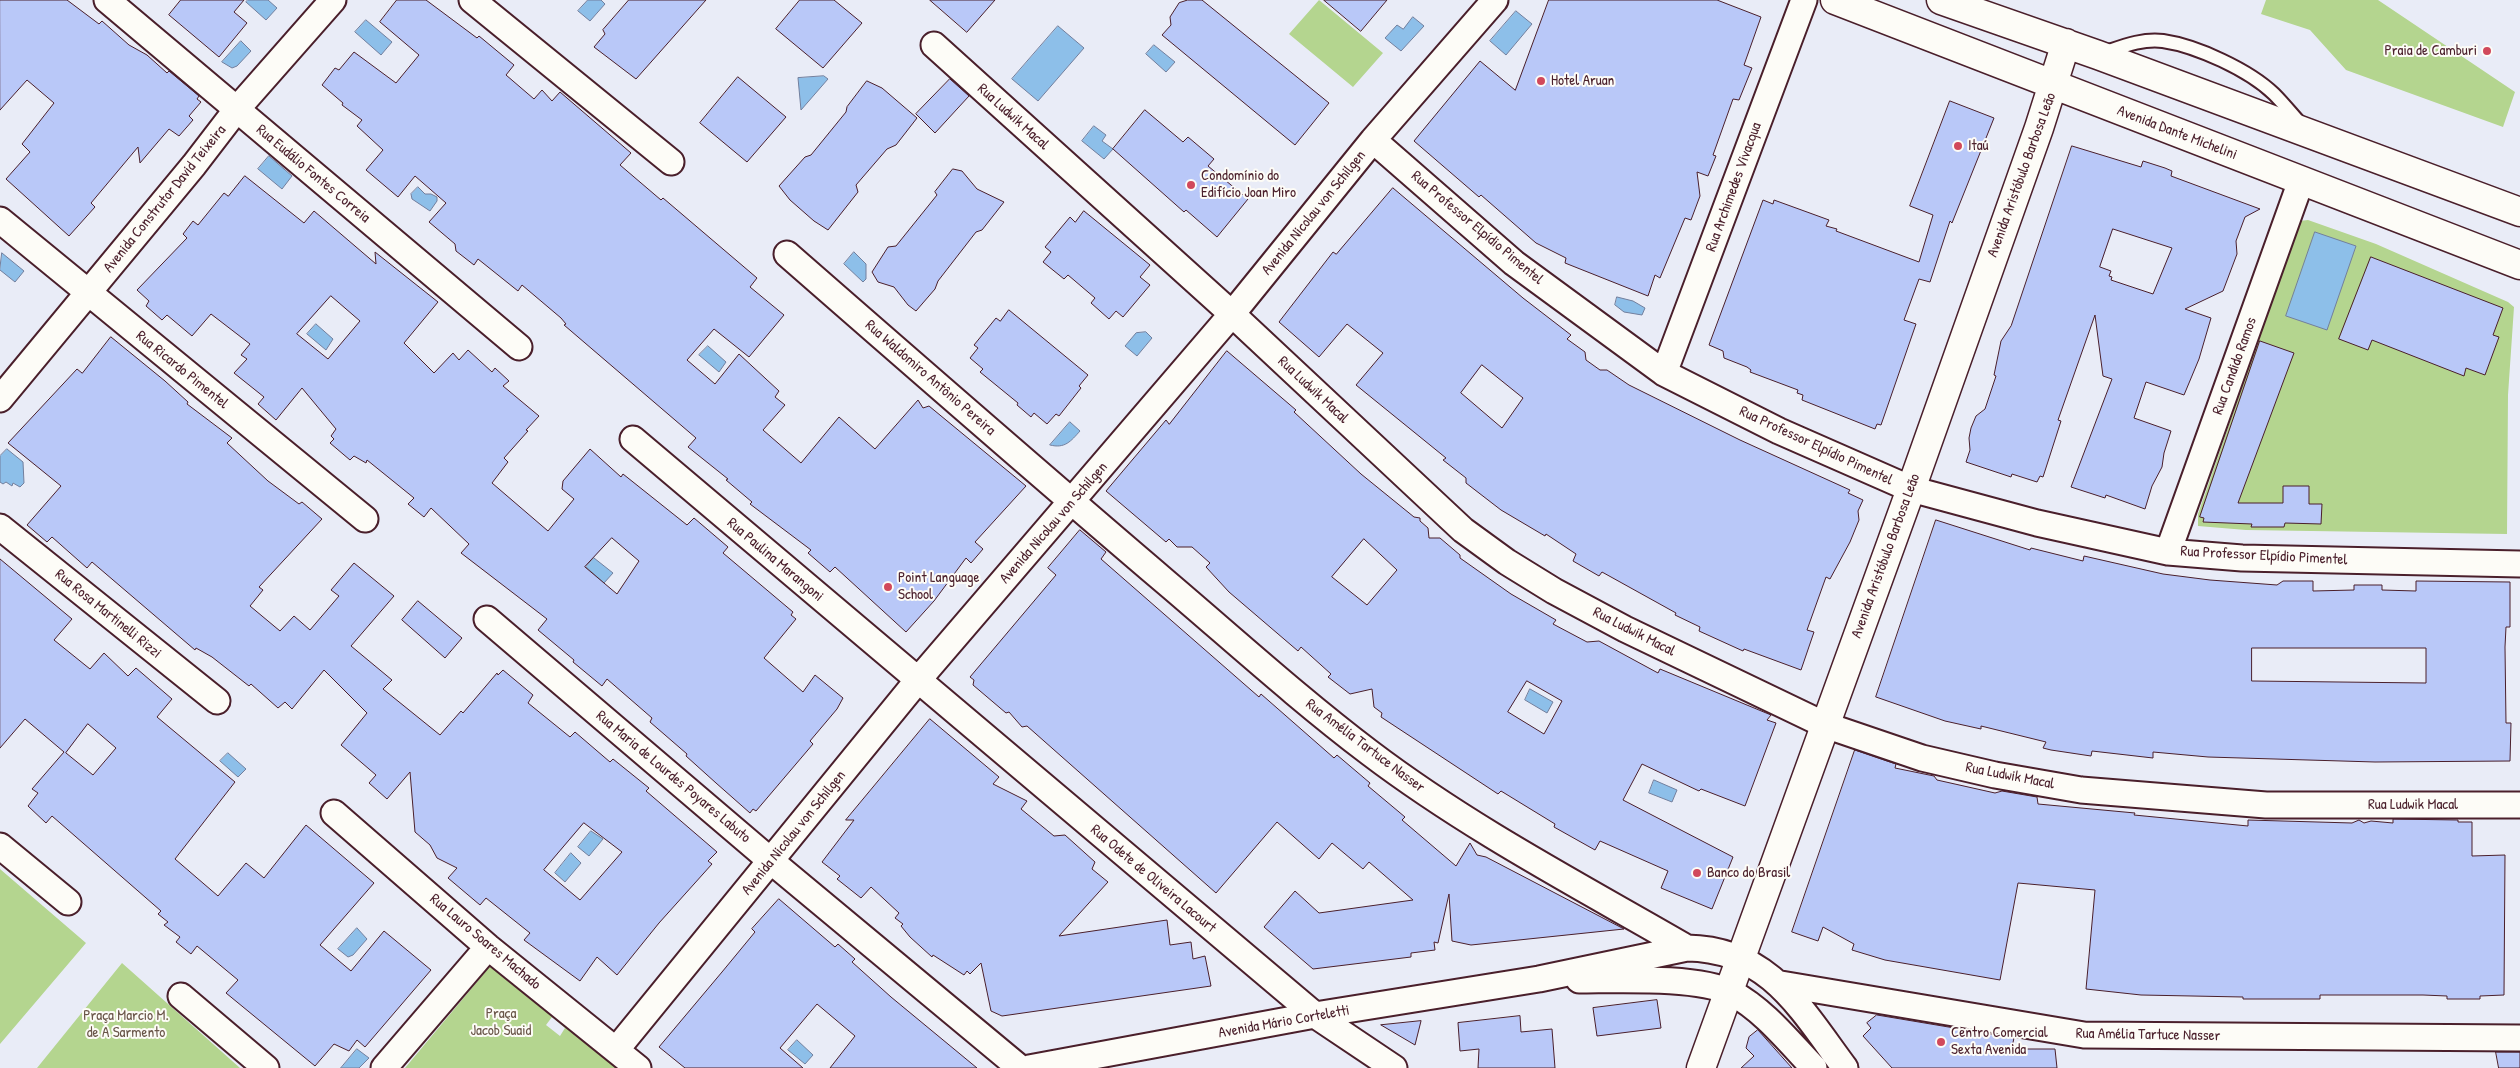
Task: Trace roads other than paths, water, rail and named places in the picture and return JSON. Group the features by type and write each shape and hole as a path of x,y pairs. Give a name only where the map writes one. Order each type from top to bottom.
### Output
{"main road":[{"name":"Avenida Dante Michelini","path":"1835,0 2520,265"},
{"path":"1941,0 2066,43 2520,212"},
{"name":"Avenida Aristóbulo Barbosa Leão","path":"1701,1068 1911,489 2054,84 2066,43"}],"street":[{"name":"Rua Eudálio Fontes Correia","path":"106,0 519,348"},
{"name":"Avenida Construtor David Teixeira","path":"0,399 237,110 333,0"},
{"path":"472,0 671,162"},
{"name":"Avenida Nicolau von Schilgen","path":"616,1050 918,680 1232,314 1373,140 1495,0"},
{"name":"Rua Archimedes Vivacqua","path":"1664,373 1804,0"},
{"name":"Rua Ludwik Macal","path":"934,45 1232,314 1463,530 1507,562 1554,591 1625,629 1825,725 1922,758 1995,775 2082,790 2266,805 2520,805"},
{"name":"Rua Professor Elpídio Pimentel","path":"1373,140 1514,263 1664,373 1779,431 1911,489 2037,523 2168,552 2242,558 2520,564"},
{"name":"Rua Candido Ramos","path":"2168,552 2301,181"},
{"name":"Rua Ricardo Pimentel","path":"0,220 365,520"},
{"name":"Rua Waldomiro Antônio Pereira","path":"788,254 1072,502"},
{"name":"Rua Paulina Marangoni","path":"633,439 918,680"},
{"name":"Rua Amélia Tartuce Nasser","path":"1072,502 1276,677 1370,753 1438,802 1687,948"},
{"name":"Rua Rosa Martinelli Rizzi","path":"0,527 217,700"},
{"name":"Rua Maria de Lourdes Poyares Labuto","path":"487,619 1020,1068"},
{"name":"Rua Odete de Oliveira Lacourt","path":"918,680 1315,1015 1394,1068"},
{"name":"Rua Lauro Soares Machado","path":"334,813 488,947 638,1068"},
{"path":"0,846 68,902"},
{"path":"384,1068 488,947"},
{"name":"Avenida Mário Corteletti","path":"1029,1068 1315,1015 1539,979 1687,948 1707,948 1742,958 1781,984"},
{"name":"Avenida Mário Corteletti","path":"1539,979 1676,982 1729,992"},
{"path":"1781,984 1845,1068"},
{"name":"Rua Amélia Tartuce Nasser","path":"1781,984 2084,1035 2520,1038"},
{"path":"1729,992 1761,1015 1814,1068"},
{"path":"181,996 266,1068"}],"lane":[{"path":"2098,55 2140,42 2162,41 2194,50 2232,66 2272,93 2310,134"}],"water":[{"path":"248,0 268,0 277,8 266,20 246,2"},
{"path":"588,0 601,0 605,4 590,21 578,11"},
{"path":"1516,11 1532,24 1506,55 1490,41"},
{"path":"1413,17 1424,26 1401,51 1385,38 1397,25 1403,29"},
{"path":"366,20 392,42 381,55 355,32"},
{"path":"1058,26 1084,48 1038,101 1012,79"},
{"path":"241,41 251,51 237,66 232,68 222,62"},
{"path":"1154,45 1175,62 1166,72 1146,54"},
{"path":"824,76 828,79 801,110 798,78"},
{"path":"1094,126 1106,135 1102,141 1113,149 1104,159 1082,141"},
{"path":"269,156 292,176 282,189 258,169"},
{"path":"418,187 425,194 437,197 437,201 430,211 412,199 411,194"},
{"path":"2315,232 2356,246 2327,330 2286,316"},
{"path":"854,252 866,264 866,279 863,282 844,264"},
{"path":"2,253 24,271 15,282 0,270"},
{"path":"1617,297 1633,301 1645,308 1642,315 1624,312 1615,305"},
{"path":"316,324 333,339 326,350 307,334"},
{"path":"1146,332 1152,338 1137,356 1125,346 1136,333"},
{"path":"708,346 726,362 719,372 699,355"},
{"path":"1070,422 1080,431 1071,441 1064,445 1050,445"},
{"path":"7,449 23,462 24,483 20,487 13,483 12,486 6,482 3,484 0,482 0,456"},
{"path":"594,558 613,573 604,583 586,567"},
{"path":"1530,689 1553,702 1547,713 1525,700"},
{"path":"228,753 246,769 238,777 220,761"},
{"path":"1654,780 1677,790 1672,802 1649,793"},
{"path":"591,831 603,839 589,856 578,847"},
{"path":"571,853 581,863 565,882 555,873"},
{"path":"357,928 367,939 353,955 348,957 338,949"},
{"path":"797,1040 813,1055 805,1064 788,1050"},
{"path":"357,1049 369,1058 359,1068 341,1068"}],"place":[{"name":"Praia de Camburi","path":"2487,51"},
{"name":"Hotel Aruan","path":"1541,81"},
{"name":"Itaú","path":"1958,146"},
{"name":"Condomínio do Edifício Joan Miro","path":"1191,185"},
{"name":"Point Language School","path":"888,587"},
{"name":"Banco do Brasil","path":"1697,873"},
{"name":"Centro Comercial Sexta Avenida","path":"1941,1042"}],"park label":[{"name":"Praça Jacob Suaid","path":"501,1022"},
{"name":"Praça Marcio M. de A Sarmento","path":"126,1024"}]}
